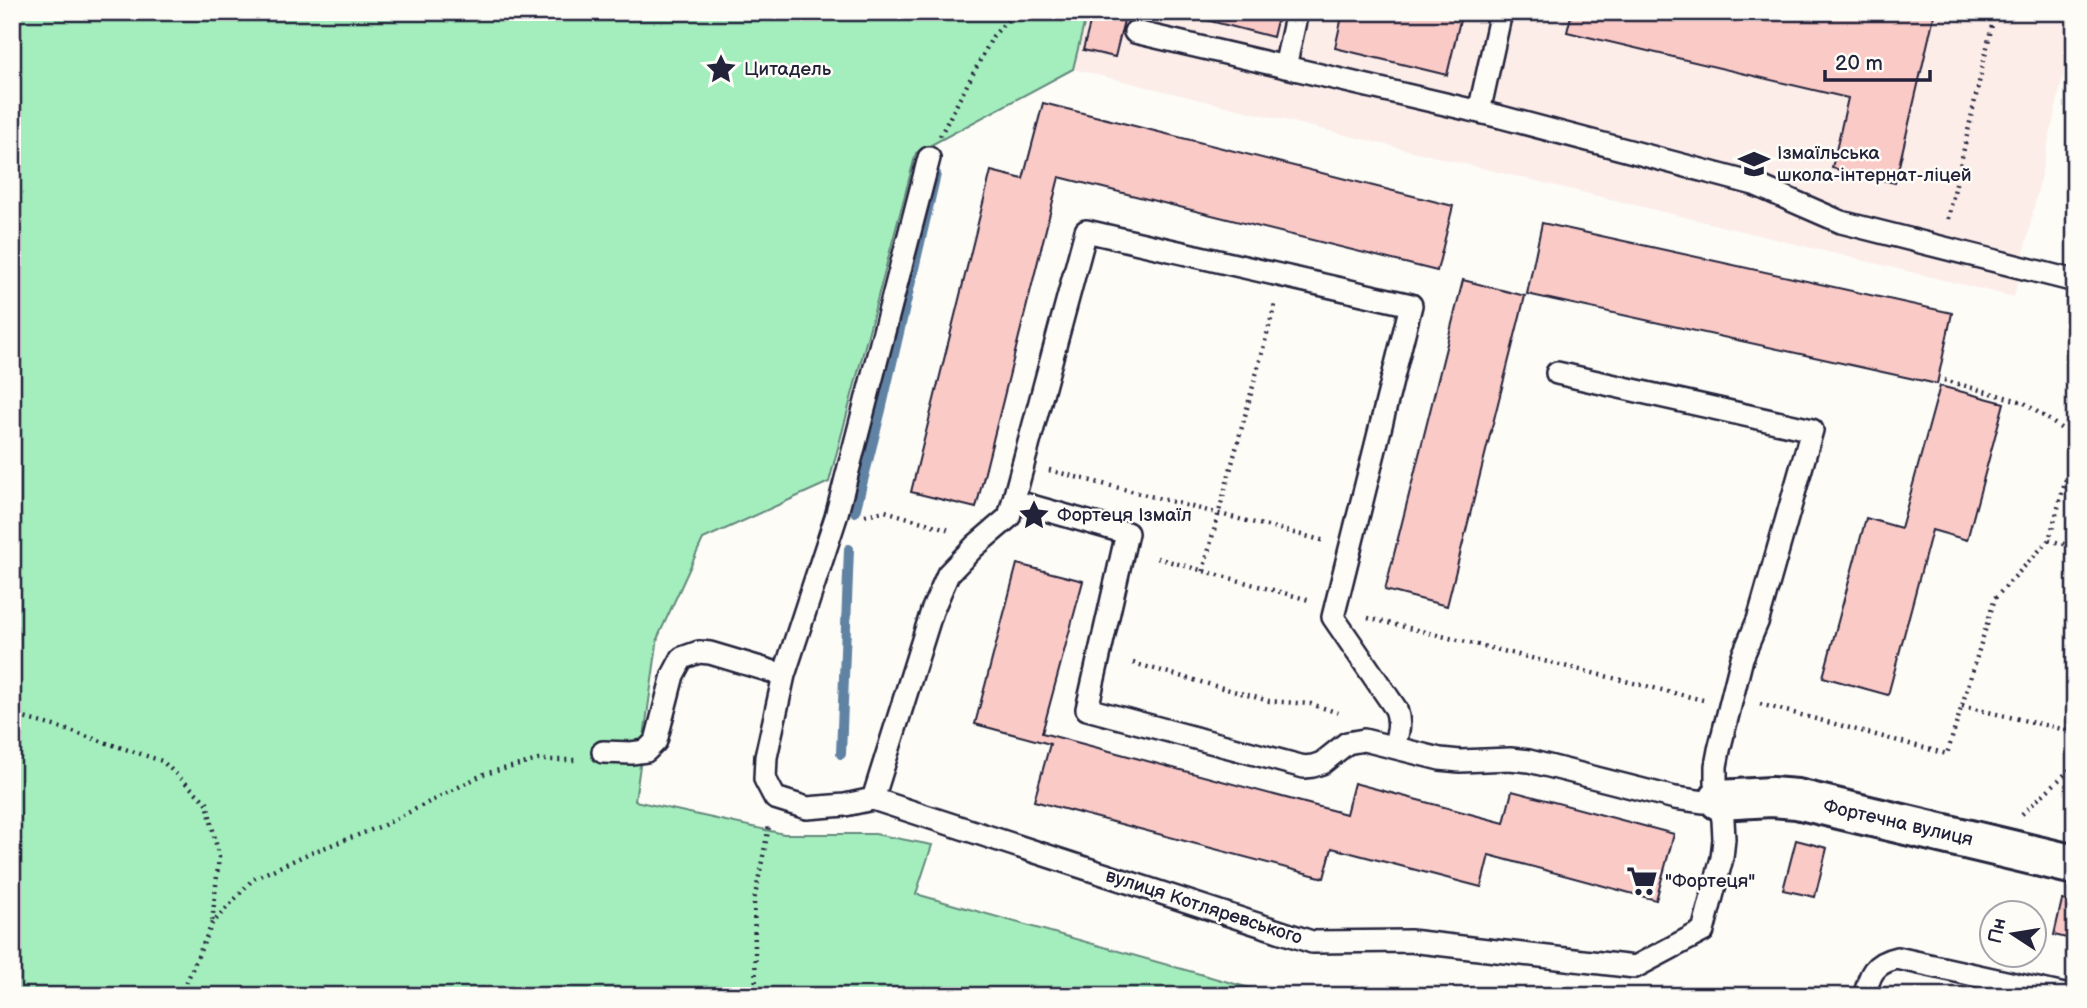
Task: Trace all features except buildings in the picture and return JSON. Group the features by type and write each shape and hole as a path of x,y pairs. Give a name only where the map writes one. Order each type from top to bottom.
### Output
{"street":[{"name":"Фортечна вулиця","path":"1718,800 1771,797 1797,799 2075,865"}],"lane":[{"path":"1285,67 1297,12"},
{"path":"1479,112 1501,12"},
{"path":"1135,32 1479,112 1754,184 1841,222 2075,281"},
{"path":"929,158 836,517 784,675 766,757 765,779 775,797 807,808 845,805 873,799 932,611 948,574 1009,517 1086,231 1411,305 1333,617 1396,709 1400,727 1394,747"},
{"path":"1014,501 1127,533 1087,709 1304,766 1322,763 1347,743 1364,740 1440,759 1529,761 1675,799 1704,802 1718,800 1716,766 1742,657 1758,620 1812,429 1557,373"},
{"path":"597,756 646,751 656,741 674,675 682,658 699,652 710,653 784,675"},
{"name":"вулиця Котляревського","path":"873,799 1312,942 1410,941 1635,967 1703,931 1722,858 1723,829 1718,800"},
{"path":"1865,996 1873,970 1884,961 1897,958 2069,996"}],"path":[{"path":"929,158 993,36 1015,12"},
{"path":"1941,248 1995,12"},
{"path":"1203,570 1277,299"},
{"path":"1944,380 2023,402 2075,438"},
{"path":"1755,703 1947,754 1995,598 2049,540 2075,447"},
{"path":"1047,470 1318,539"},
{"path":"836,517 860,517 885,511 949,530 975,546"},
{"path":"2049,540 2075,547"},
{"path":"1157,558 1301,598"},
{"path":"1365,617 1707,701"},
{"path":"1133,663 1269,701 1311,704 1347,715"},
{"path":"1962,706 2075,732"},
{"path":"12,715 162,761 207,803 219,857 212,924 183,996"},
{"path":"212,924 253,878 382,826 484,774 538,760 597,756"},
{"path":"2019,817 2075,765"},
{"path":"756,996 754,901 775,797"}],"shaded area":[{"name":"Ізмаїльська школа-інтернат-ліцей","path":"1087,12 2075,12 2075,22 2014,297 1073,69"}],"green space":[{"path":"12,12 1087,12 1073,69 916,153 829,482 703,539 658,637 635,801 784,834 875,834 932,845 916,894 1271,996 12,996"}],"waterway":[{"path":"855,512 936,174"},
{"path":"841,754 849,549"}],"place":[{"name":"Цитадель","path":"721,69"},
{"name":"Ізмаїльська школа-інтернат-ліцей","path":"1754,164"},
{"name":"Фортеця Ізмаїл","path":"1034,515"},
{"name":"\"Фортеця\"","path":"1642,881"}]}
